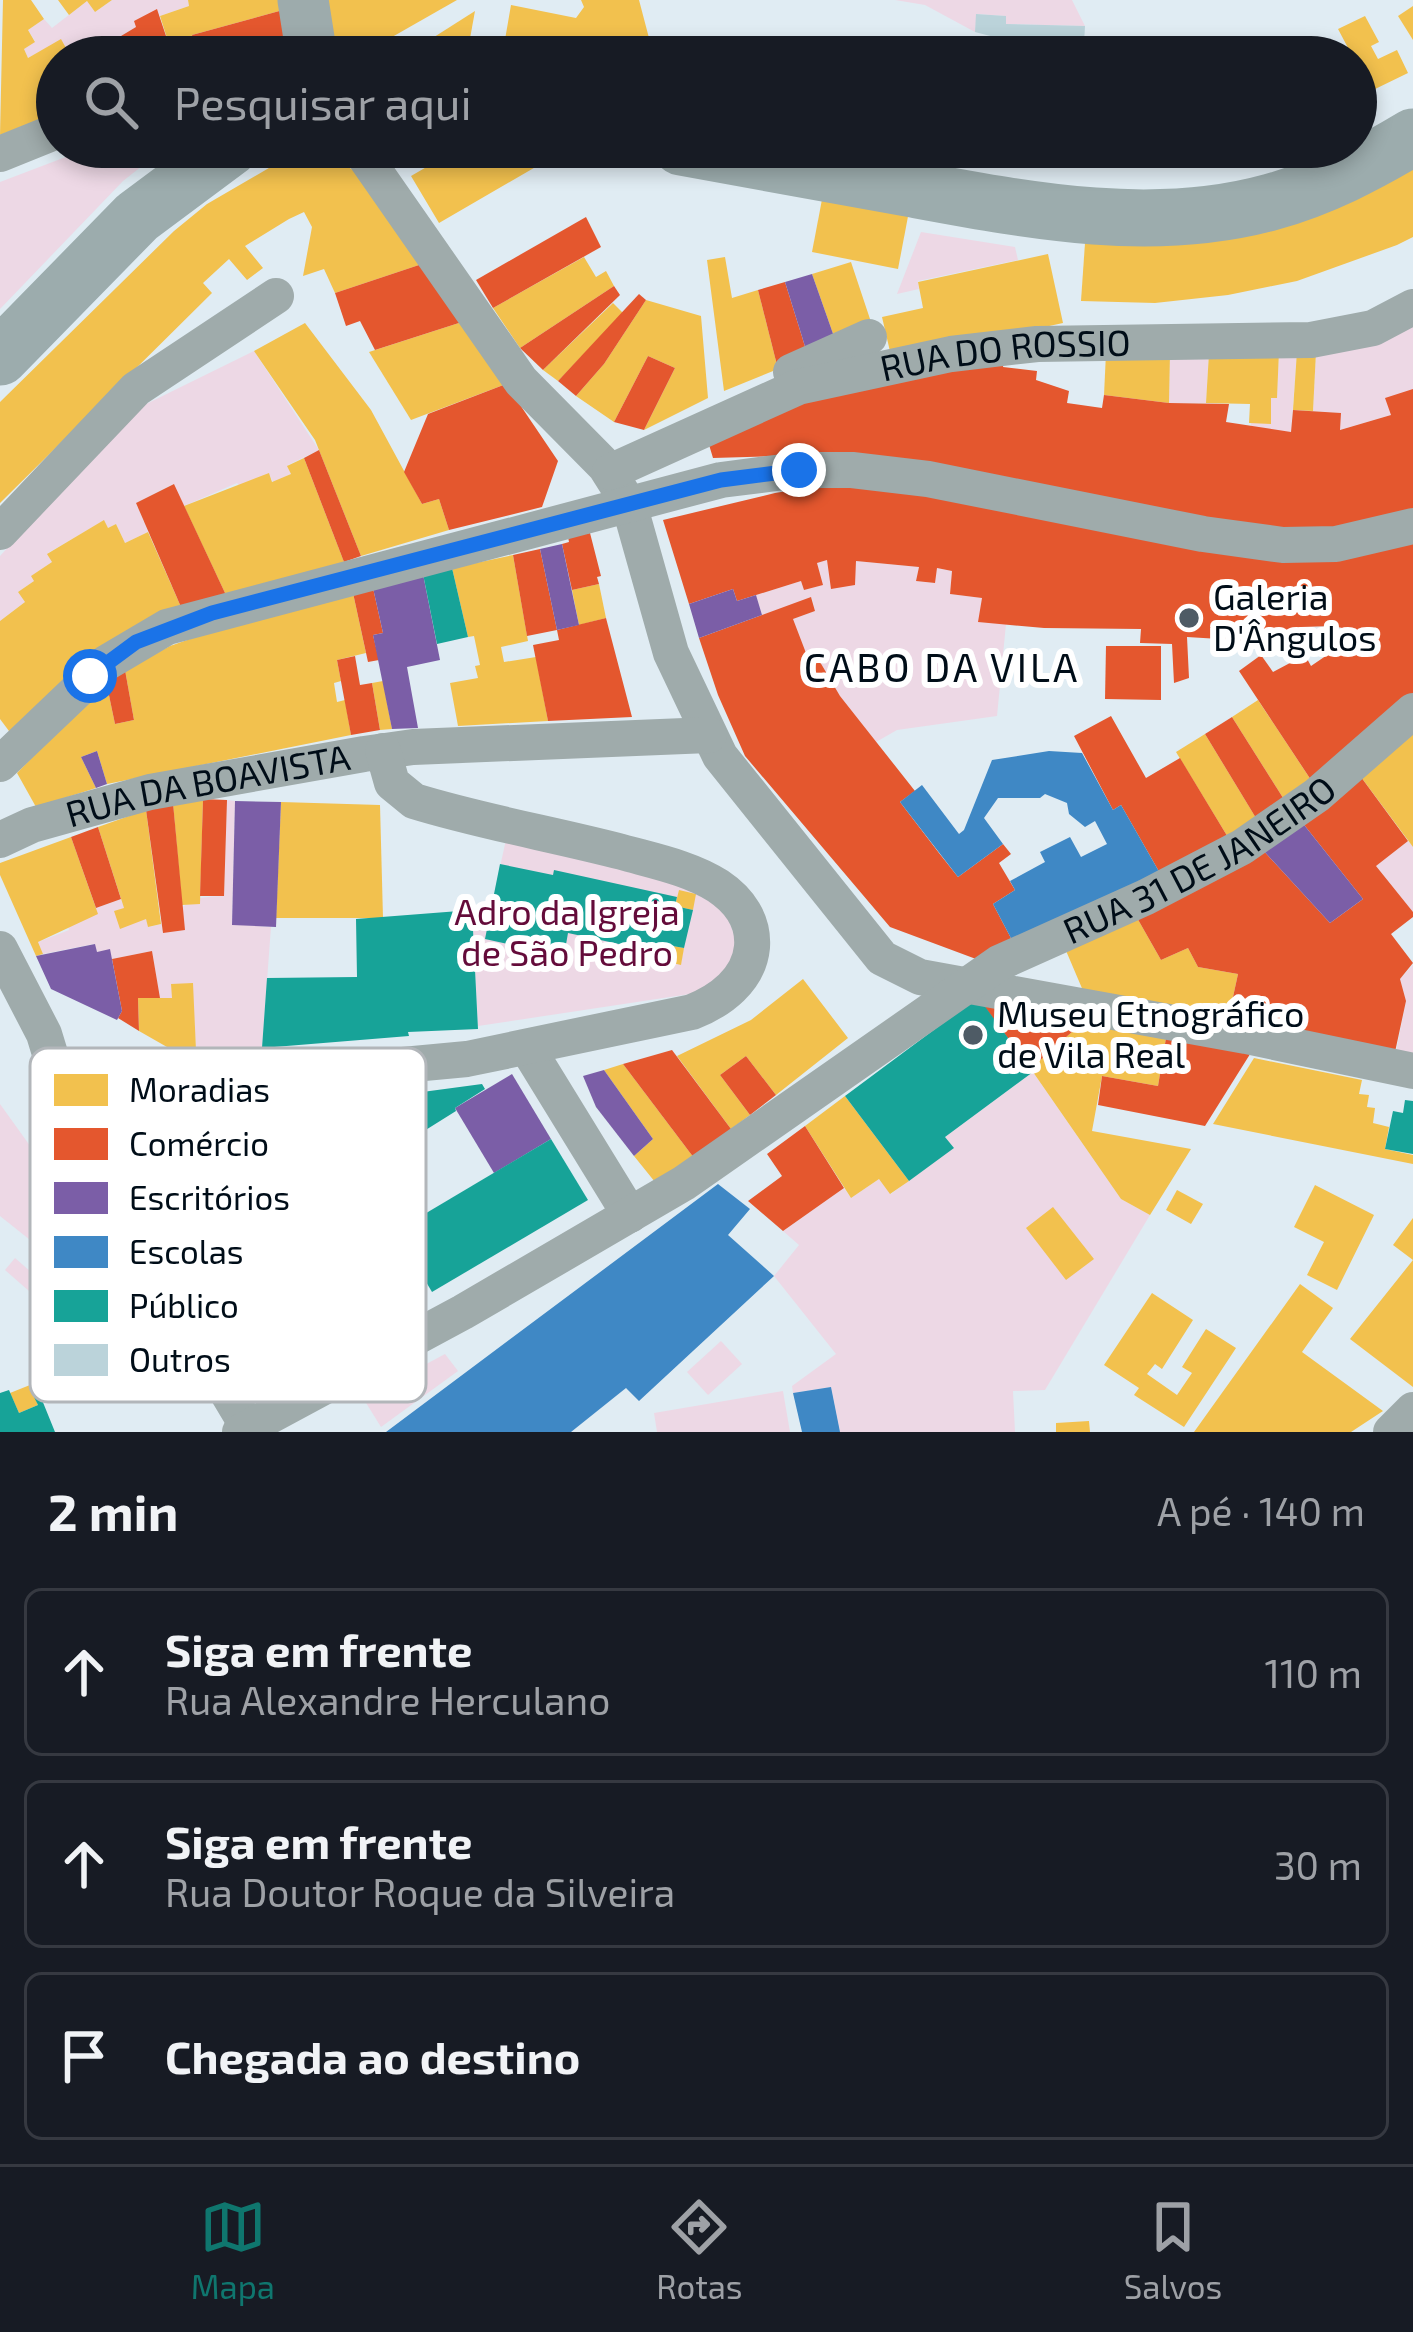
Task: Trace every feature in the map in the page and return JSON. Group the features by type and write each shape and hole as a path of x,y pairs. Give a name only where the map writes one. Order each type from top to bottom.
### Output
{"main road":[{"path":"303,0 303,36"},
{"path":"1377,157 1413,137"},
{"path":"0,357 137,218 199,168"},
{"path":"798,168 1047,212 1157,216 1248,207 1288,197 1357,168"},
{"path":"814,168 826,173"}],"street":[{"path":"0,154 36,139"},
{"path":"373,168 532,395 604,466 629,504 663,631 709,735 727,766 888,963 913,975 966,986 1413,1071"},
{"path":"0,532 136,388 277,296"},
{"name":"RUA DO ROSSIO","path":"604,466 798,388 951,354 1037,344 1311,340 1373,328 1413,308"},
{"path":"604,466 869,337"},
{"path":"0,764 106,663 167,627 721,480 834,469 928,478 1203,534 1283,545 1336,544 1413,526"},
{"name":"RUA 31 DE JANEIRO","path":"426,1332 630,1215 1017,952 1146,897 1242,847 1317,794 1413,711"},
{"name":"RUA DA BOAVISTA","path":"16,832 163,790 383,751 709,735"},
{"path":"383,751 392,783 414,801 638,856 707,880 741,906 753,944 739,979 706,1006 665,1020 528,1049 426,1063"},
{"path":"0,949 48,1048"},
{"path":"528,1049 630,1215"},
{"path":"229,1402 246,1431"},
{"name":"RUA 31 DE JANEIRO","path":"246,1431 299,1402"},
{"path":"1391,1432 1413,1411"}],"green space":[{"path":"112,0 188,0 189,6 160,16 157,10 135,21 136,27 121,36 36,36 36,54 28,58 24,49 35,41 28,30 44,19 52,28 87,1 95,12"},
{"path":"895,0 1072,0 1085,26 1006,24 1005,16 977,14 975,32 925,5"},
{"path":"37,168 139,168 0,309 0,182"},
{"path":"921,232 1015,247 1018,260 918,281 919,289 897,294"},
{"path":"1413,325 1413,389 1391,415 1340,430 1340,413 1313,411 1316,352"},
{"path":"254,351 319,450 288,465 291,474 273,482 269,474 184,506 173,484 136,503 148,532 125,543 116,524 108,528 103,521 48,553 52,562 18,592 25,602 0,621 0,556 134,410"},
{"path":"1279,351 1297,351 1291,432 1251,428 1251,423 1271,423"},
{"path":"1209,353 1206,403 1169,403 1170,354"},
{"path":"827,560 854,584 856,561 919,567 916,581 934,583 937,568 952,571 950,594 982,598 979,622 1006,624 997,716 897,730 876,742 840,696 813,650 806,653 793,619 815,611 812,598 762,615 756,595 801,581 804,590 822,585 817,563"},
{"path":"227,800 235,801 232,924 271,927 262,1048 196,1048 192,984 172,998 160,998 152,951 112,959 109,950 97,952 94,944 43,954 38,942 69,930 68,925 96,908 121,899 124,908 146,919 149,927 161,924 163,933 188,903 224,896"},
{"name":"Adro da Igreja de São Pedro","path":"507,835 588,853 722,902 739,948 718,982 690,994 478,1026 472,910 491,908"},
{"path":"1408,841 1413,847 1413,912 1376,866"},
{"path":"1413,965 1413,1055 1396,1052 1406,1001 1400,979"},
{"path":"1033,1072 1121,1199 1150,1215 1045,1390 1013,1391 1015,1432 840,1432 831,1387 793,1393 792,1386 836,1354 774,1276 799,1245 783,1231 844,1188 851,1198 879,1179 891,1194 953,1148 945,1137"},
{"path":"0,1104 30,1146 30,1240 0,1216"},
{"path":"15,1258 30,1271 30,1292 5,1270"},
{"path":"721,1341 742,1364 708,1395 687,1372"},
{"path":"445,1354 458,1371 426,1394 426,1364"},
{"path":"783,1391 790,1432 657,1432 654,1413"},
{"path":"365,1402 415,1402 381,1427"}],"building: Moradias":[{"path":"3,0 31,0 44,19 28,30 35,42 24,49 28,58 36,53 36,121 0,135"},
{"path":"58,0 112,0 95,12 87,1 69,15"},
{"path":"188,0 281,0 283,10 192,36 166,36 160,16 189,6"},
{"path":"315,0 457,0 394,36 330,36 316,12"},
{"path":"581,0 639,0 648,36 506,36 511,5 576,18 584,7"},
{"path":"1413,6 1413,40 1398,16"},
{"path":"475,11 470,36 436,36"},
{"path":"1365,16 1376,36 1342,36 1338,29"},
{"path":"1397,50 1408,73 1377,88 1377,57"},
{"path":"1413,167 1413,237 1397,245 1297,281 1228,295 1155,303 1081,301 1085,243"},
{"path":"269,168 350,168 361,176 422,264 335,293 324,269 303,276 312,227 304,212 289,219 245,246 263,268 247,280 229,259 203,283 212,293 0,503 0,402 207,204"},
{"path":"425,168 534,168 439,223 411,176"},
{"path":"824,189 910,206 898,269 812,252"},
{"path":"1048,254 1063,323 892,360 882,317 923,308 918,282"},
{"path":"584,257 596,277 606,271 614,286 520,348 493,308"},
{"path":"725,257 732,298 758,290 778,369 724,391 707,260"},
{"path":"851,262 872,325 837,345 812,274"},
{"path":"646,300 701,316 708,398 644,430 675,368 648,356 614,422 576,396 604,364"},
{"path":"613,303 623,313 558,381 543,370"},
{"path":"462,322 506,384 411,420 369,352"},
{"path":"305,323 371,410 422,504 439,499 449,530 361,556 315,440 254,351"},
{"path":"1279,351 1271,424 1249,423 1250,404 1206,403 1209,353"},
{"path":"1297,351 1316,352 1313,411 1293,410"},
{"path":"1106,353 1170,354 1169,403 1104,395"},
{"path":"304,458 344,562 226,595 184,506 269,473 272,482 291,474 287,466"},
{"path":"104,520 108,528 116,524 125,543 148,532 181,607 12,735 0,719 0,621 25,602 18,592 52,562 47,554"},
{"path":"513,555 528,641 501,647 504,662 536,657 548,721 458,726 450,683 478,678 475,666 480,665 474,636 468,637 452,568"},
{"path":"599,584 606,618 579,625 572,590"},
{"path":"353,593 366,653 337,660 341,681 334,683 337,702 345,700 351,735 107,784 97,751 81,757 96,788 36,807 17,773 106,681 115,724 134,720 125,670 170,646 213,631"},
{"path":"383,681 392,729 380,730 372,683"},
{"path":"1258,700 1311,780 1285,801 1232,717"},
{"path":"1413,726 1413,847 1358,773"},
{"path":"1205,734 1259,823 1229,839 1176,752"},
{"path":"203,799 200,904 182,905 173,803"},
{"path":"281,802 380,805 383,918 276,918"},
{"path":"146,810 161,924 148,927 146,919 120,929 114,911 124,908 98,827"},
{"path":"71,837 98,914 38,942 43,954 36,956 0,875 0,863"},
{"path":"679,890 696,894 693,910 675,906"},
{"path":"1136,916 1161,960 1188,948 1198,967 1238,974 1228,1020 1084,993 1064,946"},
{"path":"667,945 684,948 681,965 664,961"},
{"path":"803,979 848,1038 776,1095 746,1056 720,1075 750,1115 731,1129 677,1056 751,1020"},
{"path":"193,983 196,1048 169,1048 139,1031 138,998 172,998 171,984"},
{"path":"1082,1023 1166,1038 1158,1086 1102,1076 1092,1131 1191,1149 1150,1215 1121,1199 1033,1072"},
{"path":"1254,1058 1362,1080 1359,1094 1369,1095 1367,1107 1375,1108 1373,1123 1389,1127 1385,1149 1413,1155 1413,1164 1213,1124"},
{"path":"623,1064 694,1158 655,1182 634,1156 653,1139 604,1070"},
{"path":"845,1096 909,1181 890,1194 879,1179 851,1198 805,1126"},
{"path":"1315,1185 1374,1215 1337,1290 1307,1275 1324,1242 1294,1227"},
{"path":"1177,1190 1203,1204 1191,1224 1166,1210"},
{"path":"1053,1207 1094,1259 1066,1280 1026,1228"},
{"path":"1413,1218 1413,1260 1393,1245"},
{"path":"1413,1260 1413,1387 1350,1339"},
{"path":"1300,1284 1333,1308 1302,1352 1383,1411 1351,1432 1194,1432"},
{"path":"1152,1293 1193,1320 1162,1369 1155,1364 1147,1374 1177,1395 1192,1373 1182,1367 1206,1329 1236,1348 1184,1427 1134,1395 1139,1388 1104,1365"},
{"path":"30,1385 30,1402 38,1405 19,1413 10,1393"},
{"path":"1089,1421 1090,1432 1056,1432 1056,1423"}],"building: Comércio":[{"path":"157,9 166,36 121,36 136,27 134,21"},
{"path":"283,10 286,36 192,35"},
{"path":"586,217 601,247 493,308 476,280"},
{"path":"422,264 462,322 375,350 360,321 346,326 335,293"},
{"path":"785,282 808,356 778,369 758,290"},
{"path":"614,286 620,295 543,370 520,348"},
{"path":"639,294 646,300 604,364 576,396 558,381"},
{"path":"648,356 675,368 644,430 614,422"},
{"path":"1005,356 1003,367 1037,371 1036,380 1069,391 1067,403 1102,408 1104,395 1229,404 1226,422 1291,432 1293,410 1341,413 1340,430 1391,415 1385,398 1413,389 1413,515 1369,529 1241,527 849,454 713,458 707,438 823,385"},
{"path":"506,384 558,461 542,507 449,530 439,499 422,504 404,472 428,414"},
{"path":"319,450 361,556 344,562 304,458"},
{"path":"174,484 226,595 181,607 136,503"},
{"path":"831,484 960,498 1116,528 1413,538 1413,693 1311,780 1239,671 1261,655 1273,672 1305,655 1311,666 1361,632 1333,626 1301,627 1301,638 1282,638 1282,643 1187,637 1189,678 1174,683 1172,644 1140,643 1141,629 978,622 982,598 950,594 952,571 937,568 935,583 916,581 919,567 856,561 855,585 831,589 827,560 817,563 823,585 804,590 801,581 737,601 733,589 689,604 663,520"},
{"path":"590,533 599,584 572,590 562,544 569,542 568,537"},
{"path":"540,549 557,630 527,636 513,555"},
{"path":"373,588 383,633 373,635 379,660 368,662 353,593"},
{"path":"811,597 815,611 793,619 806,653 813,650 840,696 915,791 900,802 939,853 958,877 1003,844 1011,854 999,863 1015,890 993,904 1013,942 976,959 890,927 745,756 699,638"},
{"path":"606,618 632,717 548,721 533,645 559,640 557,630"},
{"path":"1106,646 1161,646 1161,700 1105,699"},
{"path":"355,656 360,685 372,683 380,730 351,735 337,660"},
{"path":"125,670 134,720 115,724 106,681"},
{"path":"1111,716 1146,778 1180,758 1229,839 1161,875 1121,805 1113,810 1074,736"},
{"path":"1232,717 1285,801 1259,823 1205,734"},
{"path":"1358,773 1408,841 1376,866 1413,912 1391,934 1413,963 1400,979 1406,1001 1395,1052 1228,1020 1238,974 1198,967 1188,948 1161,960 1136,916 1262,849 1330,923 1363,899 1301,821"},
{"path":"203,799 227,800 224,896 200,896"},
{"path":"173,803 185,930 163,933 146,810"},
{"path":"98,827 121,899 96,908 71,837"},
{"path":"152,951 160,998 138,998 139,1031 118,1018 122,1011 112,959"},
{"path":"984,1006 1082,1023 1033,1072"},
{"path":"1166,1038 1252,1051 1205,1126 1098,1105 1102,1076 1158,1086"},
{"path":"672,1050 731,1129 694,1158 623,1064"},
{"path":"746,1056 776,1095 750,1115 720,1075"},
{"path":"805,1126 844,1188 783,1231 748,1201 782,1176 767,1154"}],"building: Escritórios":[{"path":"812,274 837,345 808,356 785,282"},
{"path":"562,544 579,625 557,630 540,549"},
{"path":"423,574 440,660 407,667 418,728 392,729 373,635 383,633 373,588"},
{"path":"733,589 737,601 756,595 762,615 699,638 689,604"},
{"path":"97,751 107,784 96,788 81,757"},
{"path":"235,801 281,802 276,927 232,925"},
{"path":"1301,821 1363,899 1330,923 1262,849"},
{"path":"95,944 97,952 110,949 122,1011 117,1020 51,989 36,956"},
{"path":"604,1070 653,1139 634,1156 596,1107 583,1076"},
{"path":"512,1074 551,1139 494,1173 455,1108"}],"building: Escolas":[{"path":"1049,751 1082,753 1113,810 1121,805 1161,875 1013,942 993,904 1015,890 1010,881 1045,862 1040,852 1070,837 1081,857 1107,844 1095,821 1085,827 1069,814 1067,803 1045,794 998,798 984,818 1003,844 958,877 900,802 922,785 959,834 992,760"},
{"path":"718,1184 750,1209 728,1235 774,1276 639,1401 626,1388 571,1432 386,1432"},
{"path":"831,1387 840,1432 802,1432 793,1393"}],"building: Público":[{"path":"452,568 468,637 437,644 423,574"},
{"path":"500,864 553,875 554,870 677,897 675,906 693,910 684,948 667,945 665,954 568,933 564,956 485,939"},
{"path":"472,910 478,1029 262,1048 267,978 357,977 356,919"},
{"path":"978,997 1033,1072 945,1137 954,1148 909,1181 845,1096"},
{"path":"482,1084 485,1089 426,1130 426,1092"},
{"path":"1405,1100 1413,1101 1413,1154 1385,1149 1393,1111 1403,1113"},
{"path":"551,1139 588,1200 432,1292 426,1282 426,1213"},
{"path":"9,1390 19,1413 43,1402 55,1432 0,1432 0,1393"}],"building: Outros":[{"path":"976,14 1006,16 1006,24 1085,26 1084,36 975,32"}],"place":[{"name":"Galeria D'Ângulos","path":"1189,618"},
{"name":"Museu Etnográfico de Vila Real","path":"973,1035"}],"district":[{"name":"CABO DA VILA","path":"942,668"}],"route":[{"path":"90,676 136,642 212,613 721,480 799,470"}]}
